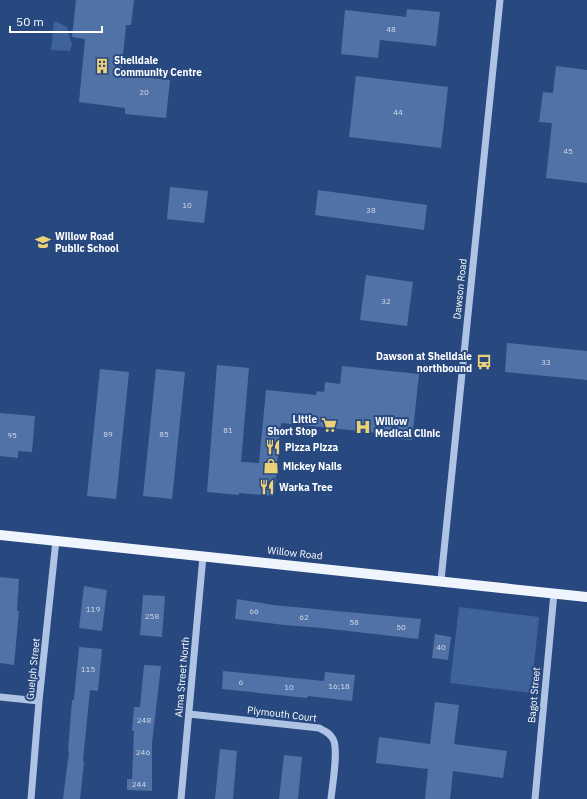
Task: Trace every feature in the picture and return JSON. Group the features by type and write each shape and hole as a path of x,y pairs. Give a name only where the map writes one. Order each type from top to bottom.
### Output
{"main road":[{"name":"Willow Road","path":"0,535 441,580 587,597"}],"street":[{"name":"Dawson Road","path":"441,580 500,0"},
{"name":"Guelph Street","path":"31,799 39,701 56,540"},
{"name":"Alma Street North","path":"181,799 203,556"},
{"name":"Bagot Street","path":"535,799 554,593"},
{"path":"0,697 39,701"},
{"name":"Plymouth Court","path":"189,714 319,728 328,733 334,740 336,750 331,799"}],"shaded area":[{"path":"54,22 67,27 72,45 70,51 51,50"},
{"path":"459,607 539,617 531,693 450,683"}],"building":[{"name":"Shelldale Community Centre","path":"76,0 134,0 131,25 126,25 121,75 170,80 166,118 125,114 125,108 79,102 85,39 72,37"},
{"path":"407,9 440,12 436,46 380,40 378,58 341,54 345,10 406,17"},
{"path":"556,66 587,70 587,183 546,178 552,123 539,122 543,92 553,93"},
{"path":"356,76 448,87 441,148 349,137"},
{"path":"170,187 208,191 204,223 167,219"},
{"path":"318,190 427,205 424,230 315,215"},
{"path":"366,275 413,282 407,326 360,320"},
{"path":"507,343 587,351 587,380 505,372"},
{"path":"217,365 249,368 241,462 259,463 266,390 316,395 317,391 324,392 325,382 340,384 342,366 419,374 412,440 388,438 389,434 281,423 274,496 207,492"},
{"path":"100,369 129,372 116,499 87,496"},
{"path":"156,369 185,372 172,499 143,496"},
{"path":"0,413 35,416 32,452 18,451 18,458 0,456"},
{"path":"0,577 19,579 17,611 19,611 14,665 0,663"},
{"path":"84,586 107,590 102,631 79,628"},
{"path":"143,595 165,596 162,637 140,635"},
{"path":"237,599 273,605 421,619 418,639 235,619"},
{"path":"435,634 451,637 448,660 432,658"},
{"path":"79,647 102,649 98,691 90,690 80,799 63,799 69,752 72,700 74,700"},
{"path":"144,665 161,666 152,743 152,791 127,790 127,779 132,779 134,731 132,731 134,707 140,707"},
{"path":"223,671 324,681 325,672 355,675 352,701 222,689"},
{"path":"435,702 459,705 454,744 507,751 503,778 453,771 450,799 425,799 428,769 376,763 379,737 430,744"},
{"path":"220,749 237,751 233,799 215,799"},
{"path":"284,755 302,757 298,799 279,799"}],"place":[{"name":"Shelldale Community Centre","path":"102,66"},
{"name":"Willow Road Public School","path":"43,242"},
{"name":"Dawson at Shelldale northbound","path":"484,362"},
{"name":"Little Short Stop","path":"329,425"},
{"name":"Willow Medical Clinic","path":"363,427"},
{"name":"Pizza Pizza","path":"273,447"},
{"name":"Mickey Nails","path":"271,466"},
{"name":"Warka Tree","path":"267,487"}]}
